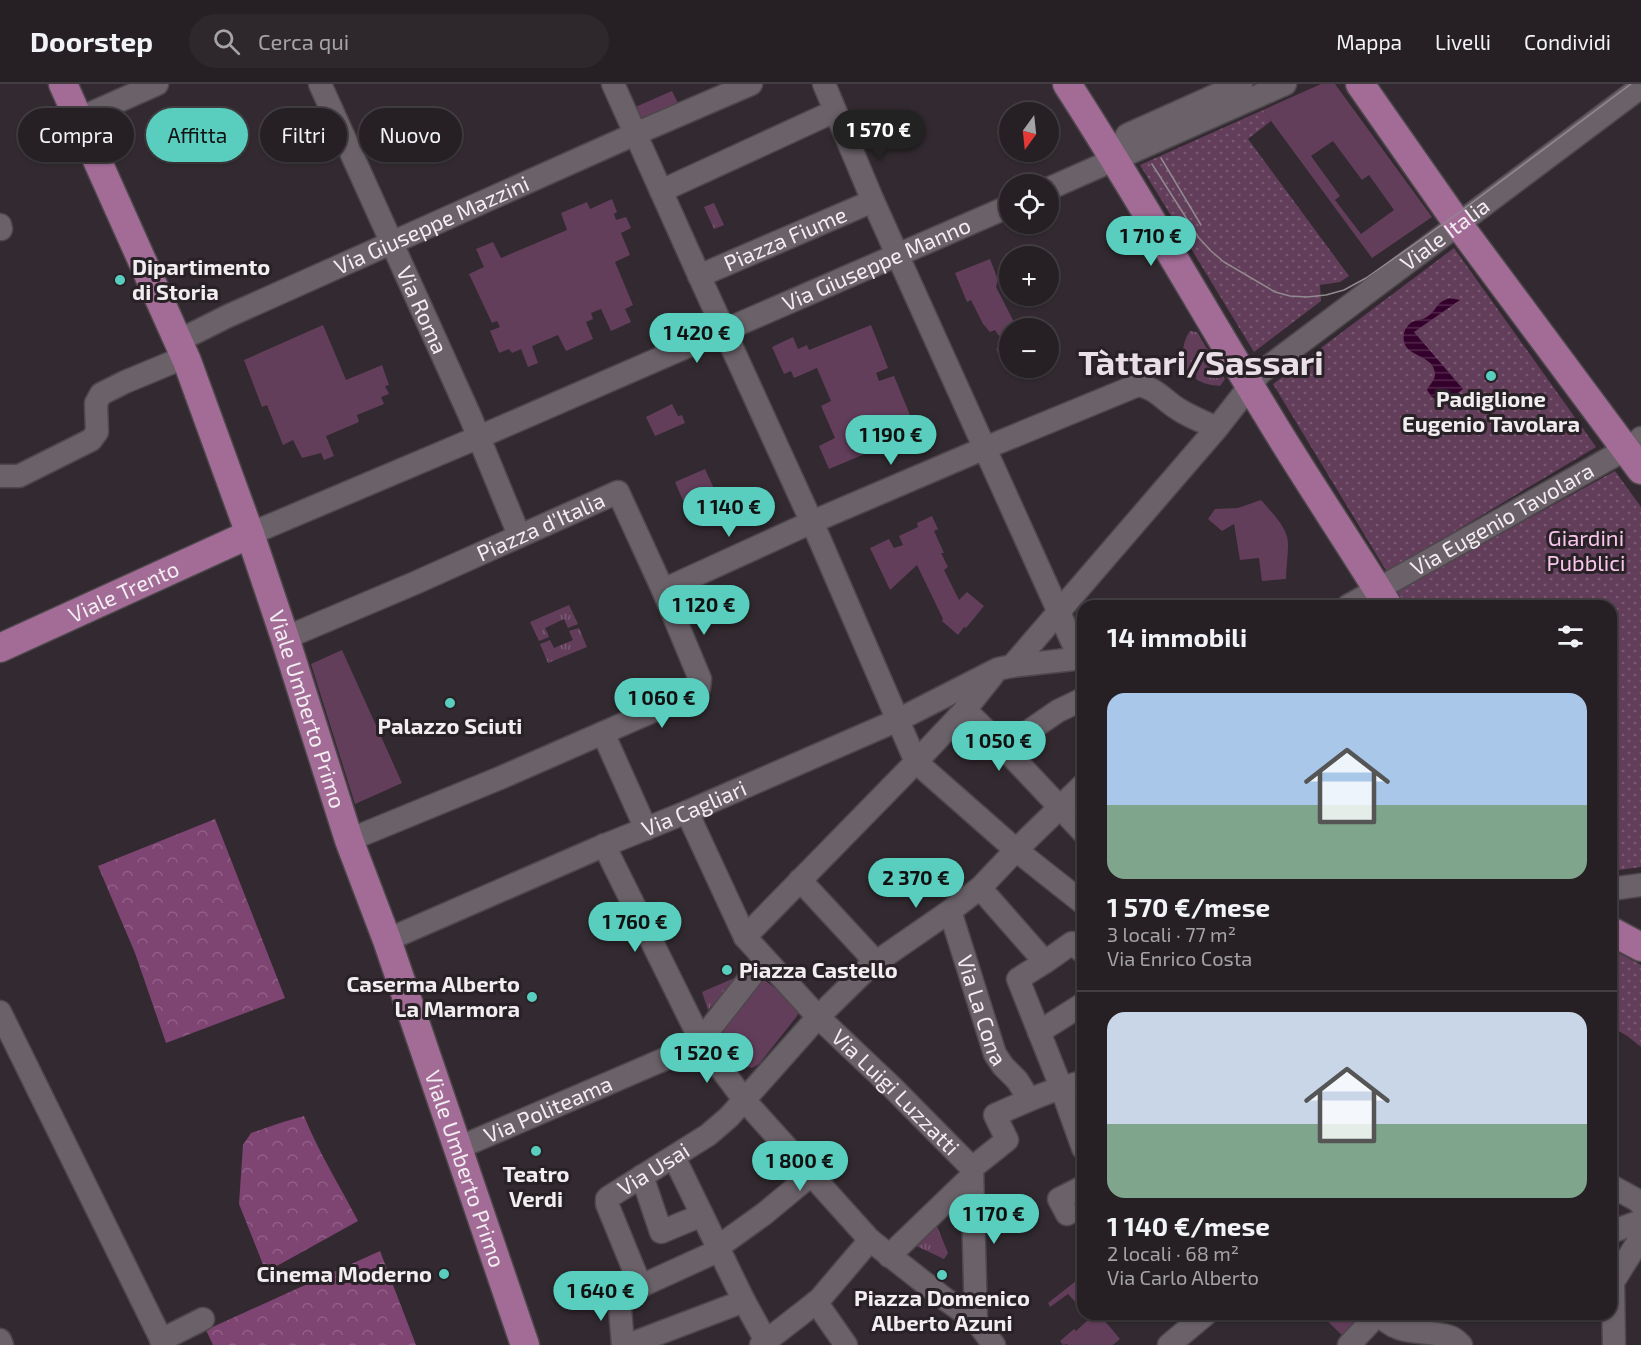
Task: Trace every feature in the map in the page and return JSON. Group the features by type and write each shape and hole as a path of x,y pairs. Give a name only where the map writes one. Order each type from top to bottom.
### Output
{"main road":[{"name":"Viale Umberto Primo","path":"63,84 73,108"},
{"path":"1067,84 1116,160 1266,413 1383,598"},
{"path":"1360,84 1458,224 1636,452"},
{"name":"Viale Umberto Primo","path":"97,162 182,349 249,534 285,638 349,840 387,940 525,1345"},
{"name":"Viale Trento","path":"0,648 249,534"},
{"path":"1617,934 1641,947"}],"street":[{"path":"103,108 157,84"},
{"name":"Via Roma","path":"320,84 479,437 519,536"},
{"path":"613,84 812,522 916,762 1016,850 1077,898"},
{"name":"Via Giuseppe Mazzini","path":"0,476 19,476 92,440 97,432 96,402 101,394 182,349 228,316 751,84"},
{"path":"824,84 873,201 1077,650"},
{"path":"1116,160 1127,135 1241,84"},
{"path":"1059,184 1285,84"},
{"name":"Viale Italia","path":"745,937 1059,611 1217,428 1260,373 1641,87"},
{"path":"661,190 835,111"},
{"name":"Piazza Fiume","path":"699,276 873,201"},
{"name":"Via Giuseppe Manno","path":"249,534 479,437 999,211"},
{"path":"663,590 812,522 1138,385 1156,391 1176,408 1217,428 1236,417 1266,413"},
{"name":"Via Eugenio Tavolara","path":"1383,598 1636,452"},
{"name":"Piazza d'Italia","path":"285,638 618,492 663,590 700,679 699,688 692,694 500,778 349,840"},
{"path":"1005,667 1077,659"},
{"name":"Via Cagliari","path":"387,940 898,720 1005,667"},
{"path":"1004,748 1058,711 1077,702"},
{"path":"965,710 1077,825"},
{"path":"603,733 646,829"},
{"path":"745,1101 818,1017 875,961 980,888 1077,791"},
{"path":"687,812 745,937 756,966 818,1017"},
{"path":"604,845 706,1037 745,1101 811,1175 882,1249 976,1321 994,1345"},
{"path":"800,880 875,961"},
{"path":"1617,888 1641,885"},
{"path":"980,888 1045,962"},
{"name":"Via La Cona","path":"950,911 995,1054 1017,1080 1029,1099"},
{"path":"1077,947 1072,942 1018,979 1061,1087 1077,1120"},
{"path":"706,1037 756,966"},
{"path":"693,996 706,1037"},
{"path":"1039,1032 1077,1008"},
{"path":"0,1012 163,1342 203,1319"},
{"name":"Via Luigi Luzzatti","path":"818,1017 891,1086 972,1172"},
{"name":"Via Politeama","path":"458,1148 706,1037"},
{"path":"674,1157 764,1343 882,1249 1007,1140 995,1115 1029,1099 1077,1083"},
{"name":"Via Usai","path":"641,1287 607,1204 607,1199 708,1135 745,1101"},
{"path":"972,1172 976,1321"},
{"path":"623,1345 619,1296 711,1254 811,1175"},
{"path":"642,1176 661,1232 702,1215"},
{"path":"1617,1189 1641,1204"},
{"path":"1068,1214 1059,1199 1077,1190"},
{"path":"1617,1230 1641,1221"},
{"path":"1617,1274 1641,1237"},
{"path":"628,1345 744,1301"},
{"path":"816,1302 846,1345"},
{"path":"1169,1345 1195,1320"},
{"path":"1349,1345 1373,1320"},
{"path":"1384,1320 1397,1328 1451,1337 1461,1345"},
{"path":"1613,1320 1614,1345"},
{"path":"0,1340 2,1345"}],"green space":[{"path":"1321,84 1335,84 1432,217 1372,258 1263,110","holes":["1333,141 1362,180 1369,175 1394,210 1361,234 1335,200 1340,196 1311,156"]},
{"path":"672,91 678,103 639,120 633,108"},
{"path":"1263,110 1271,121 1248,139 1349,276 1340,282 1320,285 1321,301 1254,352 1140,165"},
{"path":"612,199 617,212 614,214 616,220 626,217 631,228 621,233 630,255 615,262 633,305 625,309 631,322 611,331 601,309 591,313 593,319 586,322 593,339 566,351 558,335 532,346 538,363 528,367 521,349 512,353 509,349 499,353 490,331 500,327 497,321 492,323 469,274 484,267 476,249 493,242 501,258 567,230 561,213 587,202 590,209"},
{"path":"714,203 724,225 714,229 704,207"},
{"name":"Giardini Pubblici","path":"1454,248 1596,447 1387,572 1273,384"},
{"path":"990,259 998,280 996,287 999,293 999,306 1006,306 1012,318 999,318 999,336 995,330 990,332 983,324 971,300 967,302 955,273"},
{"path":"323,325 346,380 382,365 389,385 385,386 389,394 381,397 384,404 357,415 359,422 326,436 334,456 324,460 321,453 302,458 293,440 283,445 267,405 262,407 244,360"},
{"path":"871,325 888,368 876,373 879,381 894,376 910,415 895,421 900,433 878,442 879,448 829,469 819,446 835,438 821,406 831,401 817,368 794,378 791,371 784,374 772,347 793,337 798,349 807,345 809,350"},
{"path":"1190,331 1197,332 1225,379 1220,386 1199,381 1192,370 1186,372 1183,351"},
{"path":"672,404 678,416 682,415 685,423 655,436 646,417"},
{"path":"705,469 722,506 690,517 675,482"},
{"name":"Giardini Pubblici","path":"1615,471 1641,507 1641,867 1617,870 1617,600 1402,600 1397,591"},
{"path":"1261,500 1286,532 1288,545 1286,579 1262,581 1259,558 1240,560 1234,524 1222,531 1208,519 1215,509 1238,508"},
{"path":"932,516 938,529 934,531 948,567 944,570 959,600 967,592 984,606 958,635 942,621 917,565 890,590 870,548 889,539 894,548 903,545 899,536 918,527 917,523"},
{"path":"569,605 578,624 568,628 564,619 545,628 549,637 539,641 530,622"},
{"path":"579,628 587,647 548,663 540,644 550,640 554,648 573,640 569,631"},
{"path":"342,650 402,783 355,804 311,664"},
{"path":"215,819 285,998 166,1043 135,953 98,866"},
{"path":"1617,952 1641,965 1641,1047 1617,1030"},
{"path":"739,976 708,1010 702,992"},
{"path":"763,979 796,1004 799,1010 797,1016 759,1064 752,1068 743,1065 714,1041"},
{"path":"304,1116 358,1221 266,1272 239,1204 243,1145 251,1133"},
{"path":"934,1219 948,1253 944,1259 910,1243"},
{"path":"380,1251 416,1345 213,1345 206,1330"},
{"path":"1077,1280 1077,1304 1068,1294 1050,1307 1048,1303"},
{"path":"1088,1320 1104,1320 1120,1339 1113,1345 1063,1345 1060,1341 1074,1329 1076,1331"},
{"path":"1326,1320 1356,1320 1359,1323 1344,1337"}],"shaded area":[{"path":"1450,298 1460,300 1414,332 1463,389 1449,400 1440,402 1427,390 1435,376 1433,367 1429,362 1411,352 1404,341 1404,333 1412,322 1425,318 1441,302"}],"tram line":[{"path":"1152,164 1199,238 1224,262 1275,292 1290,296 1326,295 1344,290 1366,278 1453,217 1631,84"},
{"path":"1161,158 1201,225"}],"place":[{"name":"Dipartimento di Storia","path":"120,280"},
{"name":"Padiglione Eugenio Tavolara","path":"1491,376"},
{"name":"Palazzo Sciuti","path":"450,703"},
{"name":"Piazza Castello","path":"727,970"},
{"name":"Caserma Alberto La Marmora","path":"532,997"},
{"name":"Teatro Verdi","path":"536,1151"},
{"name":"Cinema Moderno","path":"444,1274"},
{"name":"Piazza Domenico Alberto Azuni","path":"942,1275"}],"district":[{"name":"Tàttari/Sassari","path":"1201,363"}]}
